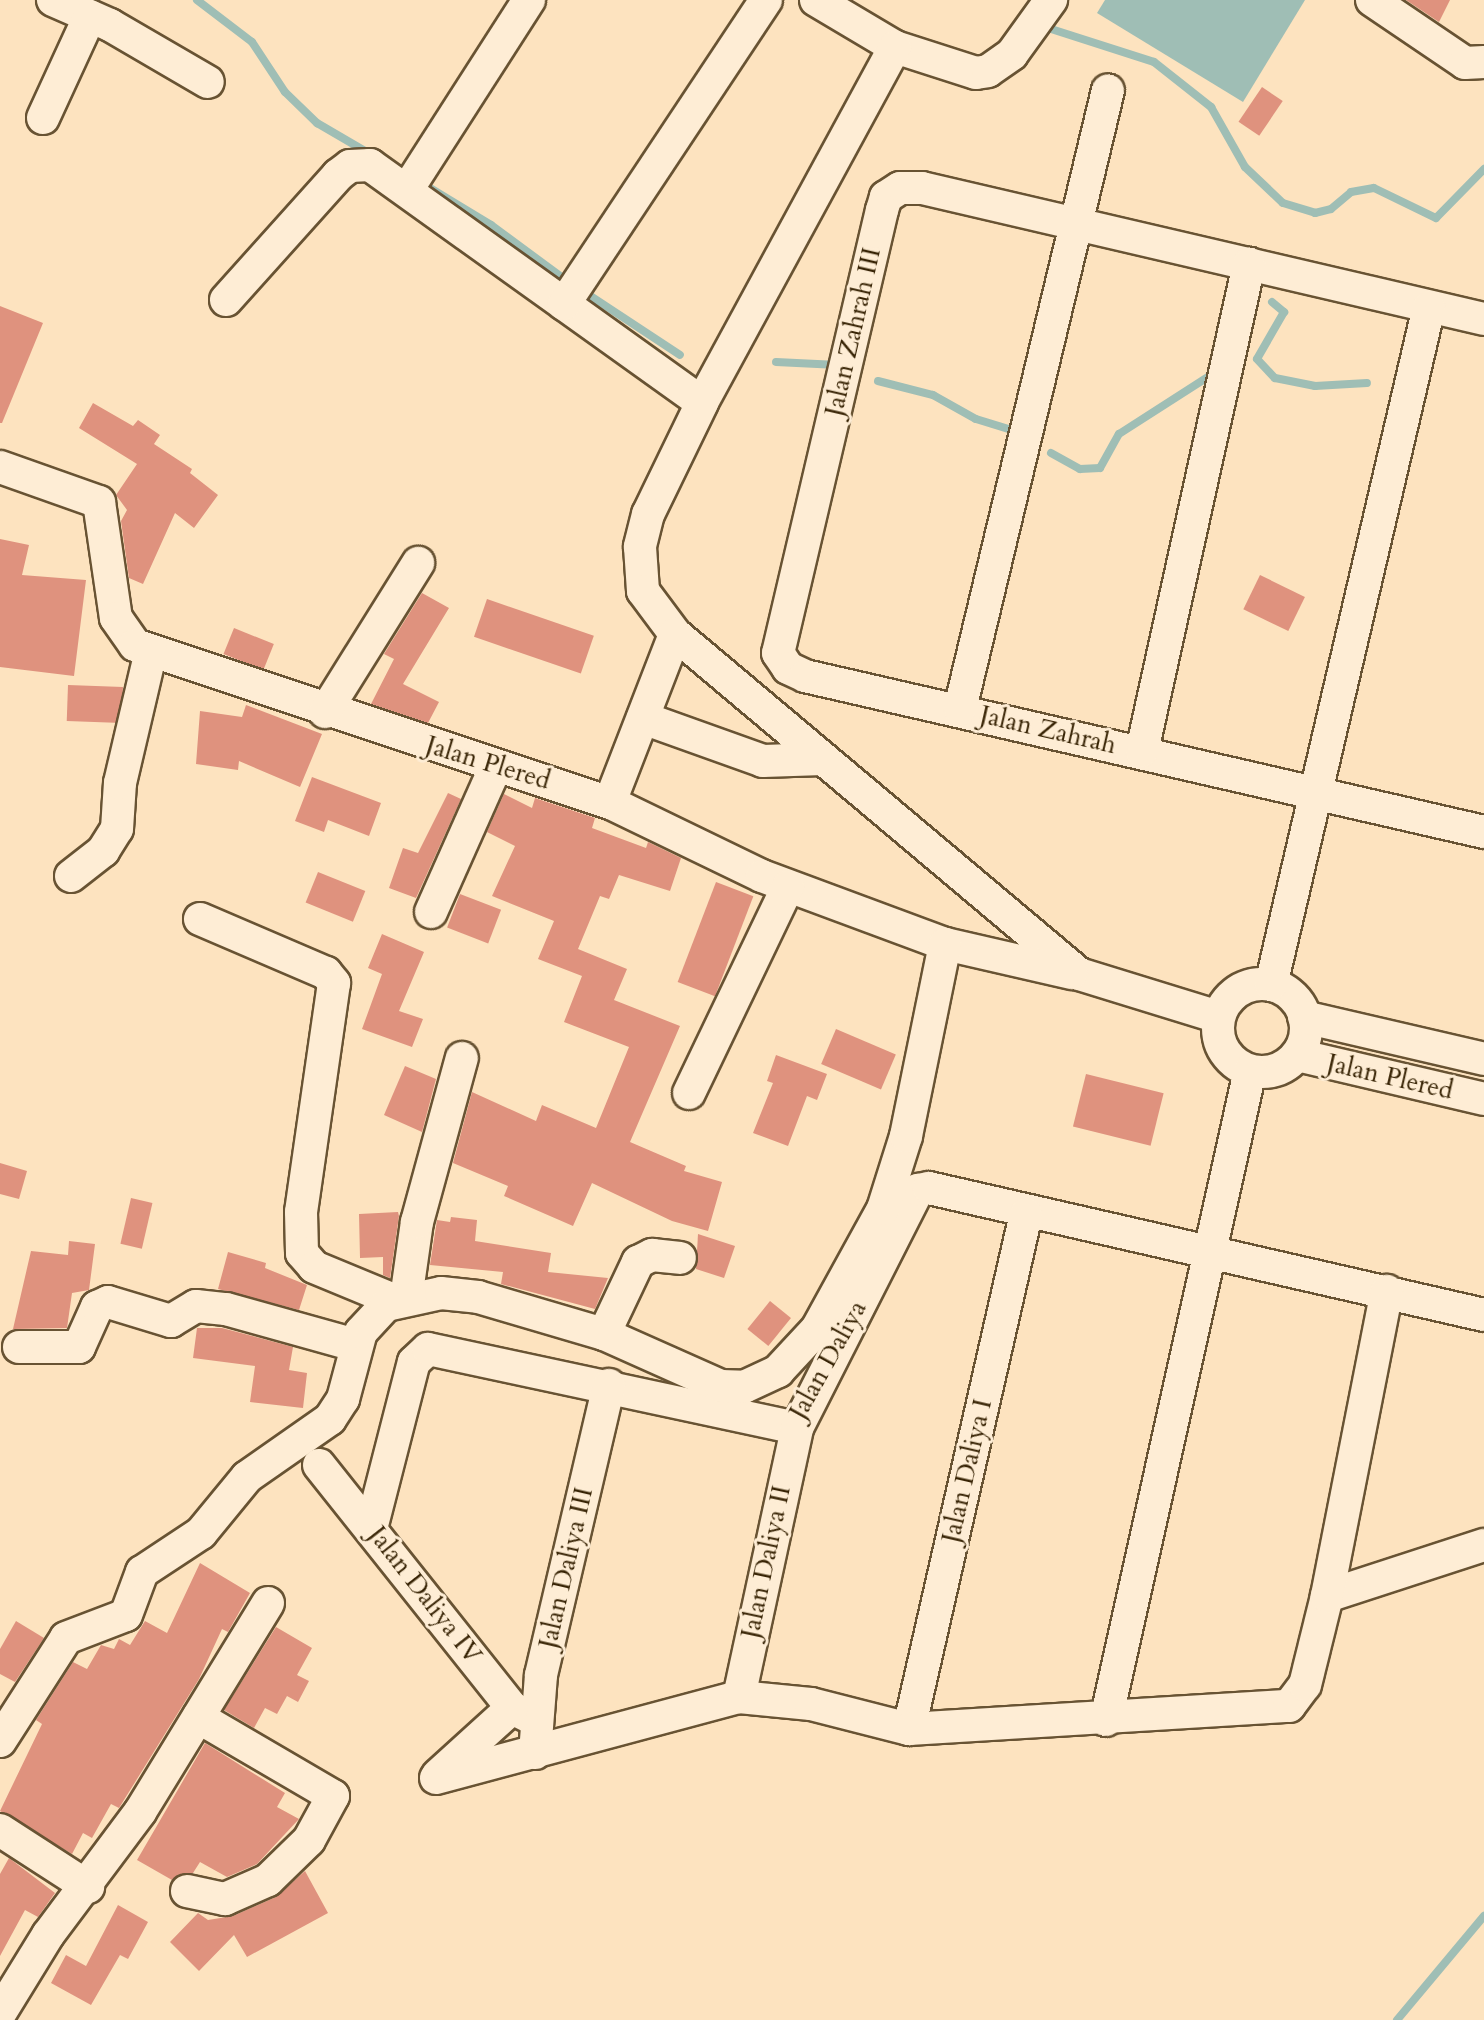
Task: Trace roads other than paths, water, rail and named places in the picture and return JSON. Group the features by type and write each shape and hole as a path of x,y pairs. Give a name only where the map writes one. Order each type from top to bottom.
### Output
{"street":[{"path":"53,0 90,16 208,82"},
{"path":"414,177 529,0"},
{"path":"567,300 766,0"},
{"path":"816,0 895,47 976,73 1000,64 1028,33 1051,0"},
{"path":"1372,0 1465,63 1475,67 1484,62"},
{"path":"43,118 90,16"},
{"path":"895,47 702,403 648,514 640,547 643,591 675,634 1079,974"},
{"path":"960,709 1079,226 1108,90"},
{"path":"226,300 350,166 379,168 414,177 702,403"},
{"name":"Jalan Zahrah III","path":"782,662 779,640 886,197 900,188 922,188 1079,226"},
{"path":"1079,226 1484,319"},
{"path":"1142,751 1249,264"},
{"path":"1271,985 1318,794 1429,307"},
{"name":"Jalan Plered","path":"0,467 99,502 116,618 126,638 151,651 325,712 613,804 788,886 945,944 1079,974 1219,1017"},
{"path":"325,712 418,563"},
{"path":"615,789 675,634"},
{"path":"71,876 103,851 117,829 120,783 151,651"},
{"name":"Jalan Zahrah","path":"782,662 805,676 960,709 1484,832"},
{"path":"643,718 763,761 823,759"},
{"path":"431,912 496,766"},
{"path":"689,1093 788,886"},
{"path":"200,919 326,973 334,983 302,1196 302,1253 314,1267 401,1300"},
{"path":"0,1741 66,1638 126,1615 142,1572 201,1533 247,1477 330,1419 343,1399 355,1345 367,1321 401,1300 441,1293 478,1297 604,1334 701,1380 744,1387 778,1371 817,1329 862,1254 896,1175 945,944"},
{"path":"1271,985 1287,992 1304,1017 1305,1037 1297,1055 1267,1072 1250,1071 1224,1051 1219,1017 1239,990 1271,985"},
{"path":"1304,1017 1484,1059"},
{"name":"Jalan Plered","path":"1297,1055 1484,1099"},
{"path":"401,1300 419,1210 462,1058"},
{"path":"1106,1720 1250,1071"},
{"name":"Jalan Daliya","path":"372,1525 414,1362 421,1353 434,1349 797,1428 918,1190 929,1188 1026,1214 1387,1291 1484,1315"},
{"name":"Jalan Daliya I","path":"909,1729 1026,1214"},
{"path":"604,1334 638,1262 652,1255 680,1258"},
{"path":"523,1713 436,1778 739,1697 811,1704 909,1729 1106,1720 1289,1706 1305,1685 1327,1596 1387,1291"},
{"path":"19,1347 79,1347 97,1307 108,1302 171,1321 196,1306 226,1309 355,1345"},
{"name":"Jalan Daliya III","path":"535,1753 523,1713 609,1385"},
{"name":"Jalan Daliya II","path":"739,1697 797,1428"},
{"name":"Jalan Daliya IV","path":"319,1465 372,1525 523,1713"},
{"path":"1327,1596 1484,1545"},
{"path":"0,2013 48,1935 88,1887 268,1603"},
{"path":"187,1891 225,1899 268,1880 309,1840 333,1796 198,1717"},
{"path":"4,1842 88,1887"}],"water":[{"path":"1105,0 1305,0 1243,102 1097,13"}],"waterway":[{"path":"197,0 252,42 285,92 317,123 370,154"},
{"path":"1048,28 1154,62 1211,107 1245,167 1283,203 1315,213 1331,209 1351,192 1374,188 1436,218 1484,169"},
{"path":"420,182 491,225 571,284"},
{"path":"583,291 680,355"},
{"path":"1272,302 1284,312 1257,359 1275,378 1315,386 1367,383"},
{"path":"776,362 838,365"},
{"path":"1051,453 1080,469 1100,468 1119,434 1211,375"},
{"path":"878,381 933,395 976,419 1018,432"},
{"path":"1397,2020 1484,1916"}]}
